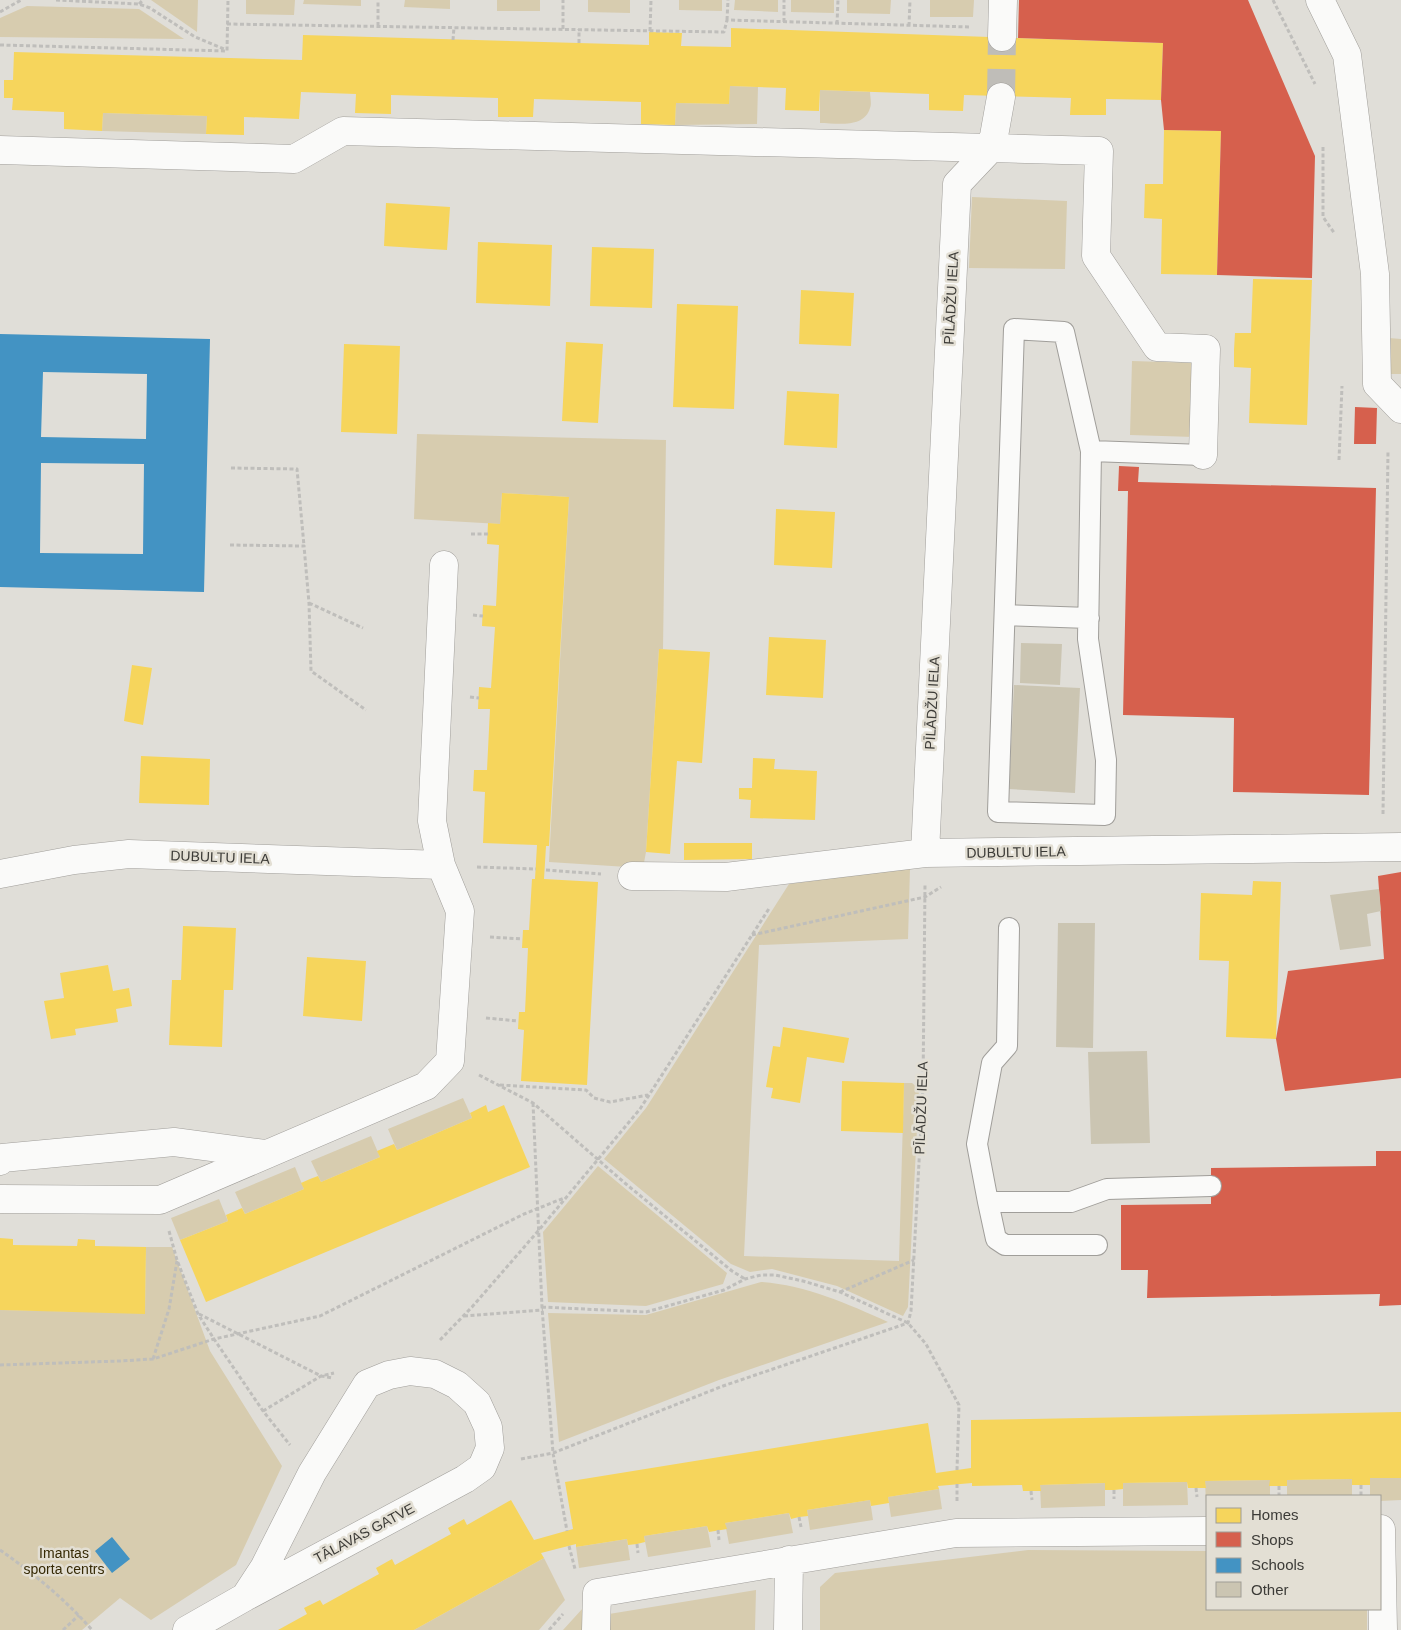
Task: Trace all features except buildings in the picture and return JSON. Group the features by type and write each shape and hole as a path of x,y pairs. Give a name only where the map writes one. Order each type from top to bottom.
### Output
{"street":[{"path":"1002,33 1003,0"},
{"path":"1320,0 1347,55 1375,274 1377,384 1401,409"},
{"path":"992,147 1001,97"},
{"path":"0,150 294,159 343,132 1099,151 1096,256 1158,347 1206,349 1203,455"},
{"name":"PĪLĀDŽU IELA","path":"925,853 957,184 992,147"},
{"path":"0,1199 160,1200 426,1086 450,1061 460,911 441,865 432,821 444,565"},
{"name":"DUBULTU IELA","path":"632,876 726,877 925,853 1392,847"},
{"name":"DUBULTU IELA","path":"0,874 74,860 129,854 441,865"},
{"path":"0,1161 2,1158 174,1142 266,1154"},
{"path":"246,1596 264,1568 312,1473 367,1384 389,1375 410,1371 435,1374 457,1385 477,1403 488,1427 490,1448 482,1467"},
{"name":"TĀLAVAS GATVE","path":"187,1630 246,1596 465,1479 482,1467"},
{"path":"1382,1630 1387,1529"},
{"path":"596,1630 597,1593 789,1560 956,1533 1206,1531"},
{"path":"788,1630 789,1560"}],"lane":[{"path":"1014,329 1064,332 1091,451 1088,639 1106,760 1105,815 998,812 1014,329"},
{"path":"1091,451 1203,455"},
{"path":"1005,614 1088,618"},
{"path":"1009,928 1007,1046 992,1062 977,1144 996,1239 1005,1245 1097,1244"},
{"path":"988,1202 1071,1202 1107,1189 1210,1186"}],"path":[{"path":"0,12 22,0"},
{"path":"56,0 139,4 150,8 195,37 227,51"},
{"path":"139,4 143,0"},
{"path":"227,51 228,0"},
{"path":"378,0 378,26"},
{"path":"563,0 563,29"},
{"path":"650,30 651,0"},
{"path":"227,24 724,32 728,0"},
{"path":"784,0 784,22"},
{"path":"837,24 838,0"},
{"path":"909,26 910,0"},
{"path":"1273,0 1316,85"},
{"path":"727,20 909,26 1002,33"},
{"path":"453,40 454,27"},
{"path":"579,43 580,29"},
{"path":"0,45 227,51"},
{"path":"1323,142 1323,218 1336,234 1338,243"},
{"path":"1339,460 1342,384"},
{"path":"1388,451 1392,847"},
{"path":"231,468 296,469 309,603 311,671 366,710"},
{"path":"471,534 488,534"},
{"path":"230,544 304,546"},
{"path":"309,603 363,628"},
{"name":"PĪLĀDŽU IELA","path":"908,1323 911,1311 923,1088 925,853"},
{"path":"441,865 536,869"},
{"path":"410,1371 463,1316 539,1230 640,1109 794,868"},
{"path":"546,870 632,876"},
{"path":"751,935 924,897 948,883"},
{"path":"486,936 522,939"},
{"path":"483,1018 518,1021"},
{"path":"450,1061 533,1103 597,1159 732,1271 745,1279"},
{"path":"499,1085 586,1090 594,1098 610,1102 649,1094"},
{"path":"533,1103 543,1308 553,1453 567,1531"},
{"path":"0,1365 153,1359 214,1339 320,1316 516,1218 565,1198"},
{"path":"160,1200 177,1260 198,1314 263,1411 312,1473"},
{"path":"153,1359 169,1309 177,1260"},
{"path":"840,1292 914,1260"},
{"path":"463,1316 543,1308 646,1312 724,1290 745,1279 775,1275 840,1292 908,1323 926,1344 960,1405 957,1470"},
{"path":"198,1314 321,1376 367,1384"},
{"path":"482,1467 553,1453 723,1386 908,1323"},
{"path":"1361,1485 1362,1495"},
{"path":"1279,1486 1279,1495"},
{"path":"0,1550 25,1568 79,1615 92,1630"},
{"path":"62,1630 79,1615"}],"green space":[{"path":"151,0 198,0 197,32"},
{"path":"246,0 295,0 294,15 246,14"},
{"path":"304,0 361,0 361,6 303,4"},
{"path":"405,0 450,0 450,9 404,7"},
{"path":"497,0 540,0 540,11 497,11"},
{"path":"588,0 630,0 630,13 588,12"},
{"path":"679,0 722,0 722,11 679,10"},
{"path":"735,0 778,0 778,12 734,10"},
{"path":"791,0 834,0 834,13 791,12"},
{"path":"847,0 891,0 890,14 847,13"},
{"path":"930,0 974,0 973,17 930,17"},
{"path":"27,6 139,9 184,39 0,37 0,18"},
{"path":"730,86 758,87 757,124 675,125 676,103 729,104"},
{"path":"820,90 870,92 871,106 867,115 856,122 841,124 820,123"},
{"path":"103,113 207,116 206,134 102,131"},
{"path":"972,197 1067,201 1065,269 969,268"},
{"path":"1389,338 1401,339 1401,374 1390,374"},
{"path":"1132,361 1196,363 1194,437 1130,435"},
{"path":"417,434 666,440 663,649 659,649 646,852 643,868 549,862 569,497 502,493 500,524 414,519"},
{"path":"910,868 908,939 759,945 744,1256 899,1261 904,1083 912,1083 919,1089 908,1307 903,1316 837,1286 772,1269 750,1272 731,1264 604,1159 646,1108 789,884"},
{"path":"463,1098 472,1118 397,1150 388,1129"},
{"path":"371,1136 380,1157 321,1182 311,1161"},
{"path":"598,1166 727,1273 723,1284 646,1306 548,1302 543,1232"},
{"path":"295,1167 304,1189 245,1214 235,1192"},
{"path":"219,1199 228,1221 180,1240 171,1218"},
{"name":"Imantas sporta centrs","path":"146,1247 172,1247 210,1351 282,1466 236,1565 151,1620 120,1598 82,1630 0,1630 0,1310 145,1313"},
{"path":"761,1282 810,1291 842,1302 888,1322 719,1380 559,1442 548,1313 646,1315"},
{"path":"1370,1478 1401,1478 1401,1500 1381,1501 1381,1495 1370,1495"},
{"path":"1352,1479 1352,1495 1287,1495 1287,1480"},
{"path":"1270,1480 1270,1495 1206,1495 1206,1504 1205,1481"},
{"path":"1187,1482 1188,1505 1123,1506 1123,1483"},
{"path":"1105,1483 1105,1506 1041,1508 1040,1485"},
{"path":"939,1489 942,1509 891,1517 888,1497"},
{"path":"870,1500 873,1520 810,1530 807,1510"},
{"path":"789,1513 793,1533 729,1544 725,1523"},
{"path":"707,1526 711,1547 648,1557 644,1536"},
{"path":"627,1539 630,1560 579,1568 576,1547"},
{"path":"1028,1550 1206,1551 1206,1610 1367,1610 1367,1630 820,1630 820,1587 835,1573"},
{"path":"544,1558 565,1600 539,1630 414,1630"},
{"path":"756,1590 755,1630 609,1630 609,1614"},
{"path":"583,1608 582,1630 563,1630"}],"tunnel":[{"path":"1001,97 1002,37"}]}
